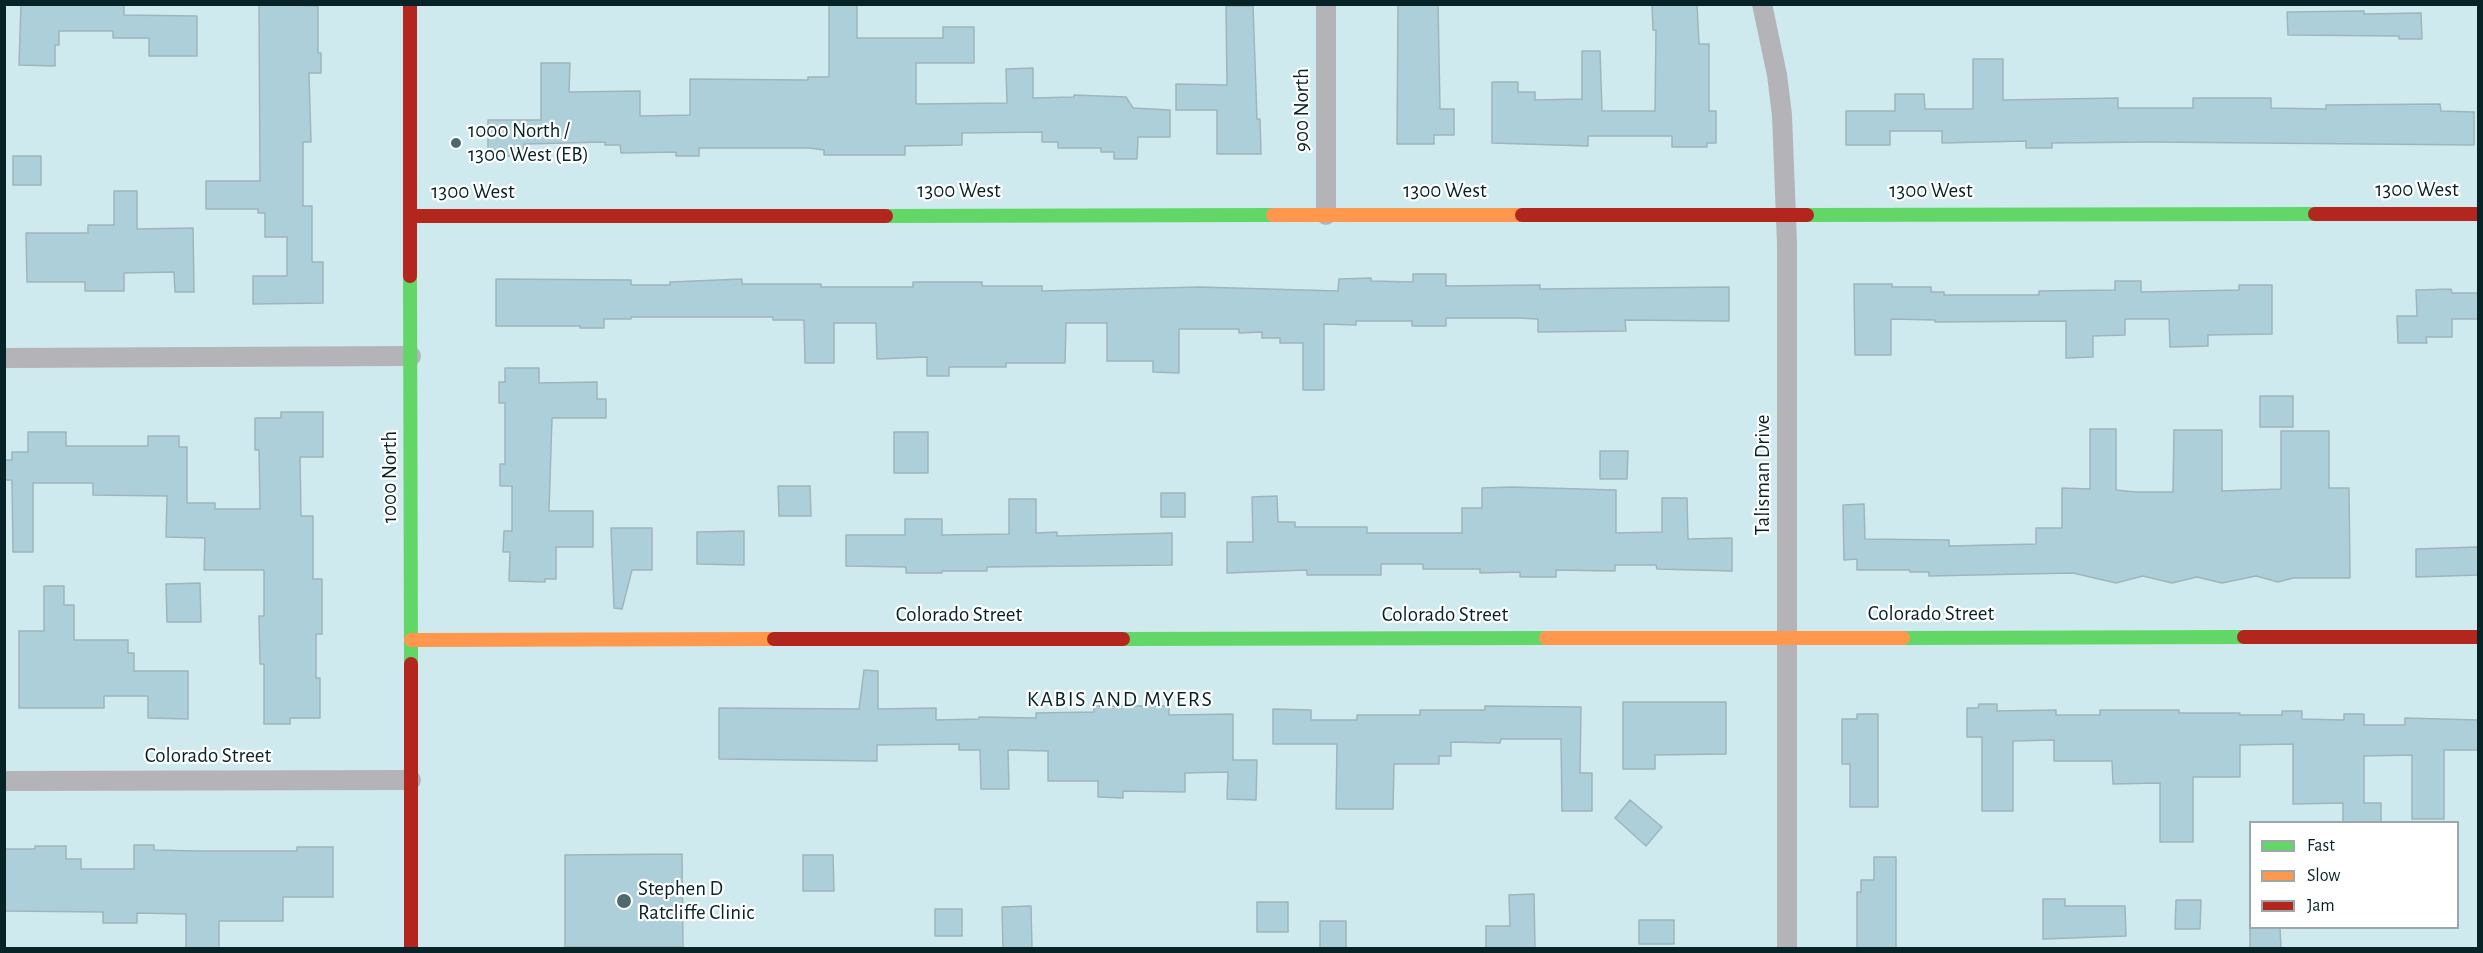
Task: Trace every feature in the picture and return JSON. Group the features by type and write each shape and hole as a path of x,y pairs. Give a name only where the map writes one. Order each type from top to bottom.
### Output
{"street":[{"name":"1000 North","path":"410,4 411,948"},
{"name":"900 North","path":"1326,4 1326,215"},
{"name":"Talisman Drive","path":"1762,4 1777,75 1782,115 1785,214 1787,948"},
{"name":"1300 West","path":"411,216 2478,214"},
{"path":"4,358 411,356"},
{"name":"Colorado Street","path":"411,640 2478,637"},
{"name":"Colorado Street","path":"4,781 411,780"}],"building":[{"path":"21,4 124,4 124,15 197,16 197,56 149,56 149,38 113,38 113,31 59,31 59,45 55,45 55,66 19,65"},
{"path":"259,4 318,6 318,53 321,53 321,73 309,73 311,142 303,142 303,206 312,206 312,262 323,262 323,303 253,304 253,276 287,276 287,237 265,237 265,213 258,213 258,209 206,209 206,181 260,181"},
{"path":"829,4 857,4 857,38 943,38 943,27 974,27 974,63 916,63 916,104 1007,103 1006,69 1033,68 1033,98 1074,97 1074,95 1126,97 1133,108 1170,110 1170,137 1138,137 1137,159 1114,159 1114,152 1101,152 1101,148 1058,148 1058,142 1042,142 1042,132 962,133 962,145 905,146 905,155 824,155 824,150 809,148 699,148 699,156 676,156 676,152 621,153 620,145 605,145 605,142 524,144 524,156 503,156 503,150 488,150 488,120 541,120 541,63 570,63 569,92 640,91 640,116 690,115 690,79 808,80 808,77 829,77"},
{"path":"1398,4 1438,4 1440,109 1454,109 1454,135 1434,135 1434,144 1397,144"},
{"path":"1652,4 1697,4 1699,44 1709,44 1709,111 1716,111 1716,143 1707,143 1707,147 1672,147 1672,136 1588,136 1588,146 1492,143 1492,82 1518,82 1518,92 1535,92 1535,100 1582,99 1582,51 1600,51 1602,111 1655,111 1656,30 1653,30"},
{"path":"1226,6 1253,6 1257,119 1260,119 1261,154 1217,154 1217,110 1176,110 1176,84 1227,85"},
{"path":"2364,11 2364,14 2421,13 2422,39 2399,39 2399,36 2288,35 2287,12"},
{"path":"1973,59 2003,59 2003,100 2118,98 2118,108 2193,108 2193,98 2271,98 2271,108 2326,109 2326,105 2440,104 2441,111 2474,112 2474,145 2151,142 2052,143 2052,148 2026,148 2026,141 1942,143 1942,131 1890,131 1890,145 1846,145 1846,111 1895,111 1895,94 1924,94 1925,109 1973,109"},
{"path":"13,156 41,156 41,185 13,185"},
{"path":"114,191 137,191 137,229 193,228 194,292 175,292 174,272 124,273 124,291 85,291 85,282 27,282 26,233 88,233 88,225 114,225"},
{"path":"1413,274 1446,274 1446,286 1540,285 1540,289 1729,287 1729,321 1625,320 1626,331 1538,332 1538,319 1517,318 1446,318 1446,326 1412,326 1412,321 1356,321 1356,325 1324,324 1324,390 1303,390 1303,343 1280,343 1280,338 1262,338 1262,332 1239,333 1239,329 1179,329 1179,373 1153,372 1153,361 1107,361 1107,323 1066,323 1065,363 1006,363 1006,367 949,367 949,376 927,376 927,357 877,359 876,323 834,323 834,363 805,363 804,320 773,320 773,317 631,317 631,319 604,319 604,328 496,326 496,279 631,280 631,285 670,285 670,282 742,279 742,284 821,284 821,287 913,287 913,282 982,282 982,286 1042,286 1042,291 1199,287 1338,291 1339,279 1371,278 1371,281 1413,282"},
{"path":"2115,281 2141,281 2141,292 2239,290 2239,285 2272,285 2272,334 2208,335 2208,346 2170,347 2169,319 2125,319 2125,335 2093,336 2093,357 2066,358 2066,321 1935,322 1935,320 1891,319 1891,355 1855,355 1854,284 1931,287 1931,292 1944,292 1944,295 2039,295 2039,291 2115,290"},
{"path":"2451,289 2452,293 2478,293 2478,319 2452,319 2452,337 2426,337 2427,343 2398,343 2397,316 2417,316 2416,290"},
{"path":"505,368 539,368 539,383 597,382 597,399 606,399 606,418 552,418 549,511 593,511 593,547 556,547 556,579 545,579 545,582 509,581 510,552 503,552 504,531 512,531 512,486 500,486 500,464 505,464 505,403 499,403 499,382 505,382"},
{"path":"2260,396 2293,396 2293,427 2260,427"},
{"path":"281,412 323,412 323,457 300,457 301,516 313,516 313,579 322,579 322,634 316,634 316,678 320,678 320,718 290,718 290,724 264,724 264,664 260,664 259,616 264,616 264,570 204,570 205,538 166,537 167,496 93,495 93,483 33,483 33,552 13,552 12,480 4,480 4,460 12,460 12,452 28,452 28,432 66,432 66,446 148,446 148,436 179,436 179,447 187,447 187,503 215,503 215,509 260,509 259,450 255,450 255,418 281,418"},
{"path":"2090,429 2116,429 2116,490 2135,492 2173,492 2174,430 2222,430 2222,491 2281,489 2281,431 2329,431 2329,488 2349,488 2350,578 2293,578 2278,582 2256,576 2222,583 2197,577 2172,583 2143,576 2116,583 2073,573 1929,576 1929,572 1910,572 1910,570 1857,570 1857,559 1844,560 1843,505 1864,504 1865,539 1949,540 1949,546 2036,544 2036,528 2062,528 2062,488 2090,489"},
{"path":"894,432 928,432 928,473 894,473"},
{"path":"1600,451 1628,451 1627,479 1600,479"},
{"path":"778,486 810,486 811,516 779,516"},
{"path":"1482,488 1616,490 1616,533 1662,532 1662,498 1687,498 1688,539 1732,538 1732,571 1657,569 1656,565 1615,565 1615,571 1556,570 1556,577 1520,577 1520,572 1480,573 1480,569 1423,569 1423,564 1381,564 1381,575 1307,575 1307,570 1227,573 1227,542 1253,542 1252,497 1277,496 1278,522 1295,522 1295,527 1367,527 1367,533 1462,533 1462,508 1482,508"},
{"path":"1161,493 1185,493 1185,517 1161,517"},
{"path":"1009,499 1036,499 1036,533 1057,532 1057,536 1172,533 1172,565 987,567 987,571 942,571 942,573 906,573 906,567 846,566 846,535 905,535 905,519 942,519 942,535 1009,534"},
{"path":"611,528 652,528 652,570 632,570 622,609 614,608"},
{"path":"744,531 744,565 697,564 697,532"},
{"path":"2478,547 2478,575 2416,577 2416,549"},
{"path":"200,583 201,622 167,622 166,584"},
{"path":"44,586 64,586 64,605 74,605 74,640 128,640 128,653 134,653 134,671 188,671 188,719 148,718 148,696 104,696 104,708 19,708 19,631 44,631"},
{"path":"864,670 878,671 878,709 936,708 936,720 979,719 979,717 1036,718 1036,713 1094,712 1094,706 1169,706 1169,715 1233,714 1233,760 1257,760 1256,800 1227,799 1228,772 1185,773 1185,792 1123,791 1123,798 1098,797 1098,781 1048,781 1048,751 1008,750 1009,789 981,789 980,750 959,750 959,744 877,745 877,761 719,759 719,708 859,709"},
{"path":"1623,702 1726,702 1726,754 1655,755 1655,769 1623,769"},
{"path":"1979,704 1997,704 1997,711 2056,710 2056,715 2100,715 2100,710 2179,710 2179,713 2240,713 2240,715 2282,715 2282,711 2302,711 2302,719 2344,720 2344,714 2364,714 2364,725 2405,725 2405,718 2478,720 2478,750 2444,750 2444,819 2412,819 2412,755 2364,756 2364,803 2381,803 2381,821 2343,821 2343,803 2293,804 2293,744 2240,745 2240,777 2193,777 2193,842 2160,842 2160,783 2113,784 2112,761 2054,761 2054,740 2013,741 2013,811 1982,811 1982,737 1967,737 1967,708 1978,708"},
{"path":"1485,706 1581,707 1580,773 1592,773 1592,811 1562,811 1561,739 1501,739 1500,743 1451,742 1451,756 1439,756 1439,764 1394,764 1393,809 1336,809 1337,744 1273,744 1273,709 1311,710 1311,720 1357,720 1357,715 1420,715 1420,710 1485,710"},
{"path":"1857,714 1878,714 1878,807 1850,807 1850,764 1842,764 1842,719 1857,719"},
{"path":"1630,800 1662,827 1646,846 1615,818"},
{"path":"134,845 154,845 154,850 199,851 297,851 297,847 333,847 333,897 283,897 283,921 219,921 219,948 186,948 186,914 137,913 137,923 103,923 103,912 4,911 4,849 66,846 66,859 81,859 81,869 134,869"},
{"name":"Stephen D Ratcliffe Clinic","path":"682,854 683,947 565,947 565,855"},
{"path":"803,855 833,855 834,891 803,891"},
{"path":"1874,857 1896,857 1896,948 1857,948 1857,892 1861,892 1861,880 1874,880"},
{"path":"1534,894 1535,948 1486,948 1486,926 1510,926 1509,895"},
{"path":"2043,899 2065,899 2065,906 2125,906 2126,936 2043,939"},
{"path":"2176,900 2201,900 2200,929 2175,929"},
{"path":"1257,902 1288,902 1288,932 1257,932"},
{"path":"1031,906 1032,948 1003,948 1002,907"},
{"path":"935,909 962,909 962,936 935,936"},
{"path":"1639,920 1674,920 1674,944 1639,944"},
{"path":"1320,921 1346,921 1346,948 1320,948"},
{"path":"2250,929 2280,929 2281,948 2250,948"}],"traffic: fast":[{"path":"1807,215 2315,214"},
{"path":"886,216 1273,215"},
{"path":"410,276 411,664"},
{"path":"1903,638 2244,637"},
{"path":"1123,639 1546,638"}],"traffic: slow":[{"path":"1273,215 1522,215"},
{"path":"1546,638 1903,638"},
{"path":"411,640 774,639"}],"traffic: jam":[{"path":"410,4 410,276"},
{"path":"2315,214 2478,214"},
{"path":"1522,215 1807,215"},
{"path":"411,216 886,216"},
{"path":"2244,637 2478,637"},
{"path":"774,639 1123,639"},
{"path":"411,664 411,948"}],"place":[{"name":"1000 North / 1300 West (EB)","path":"456,143"},
{"name":"Stephen D Ratcliffe Clinic","path":"624,901"}],"district":[{"name":"KABIS AND MYERS","path":"1120,699"}]}
